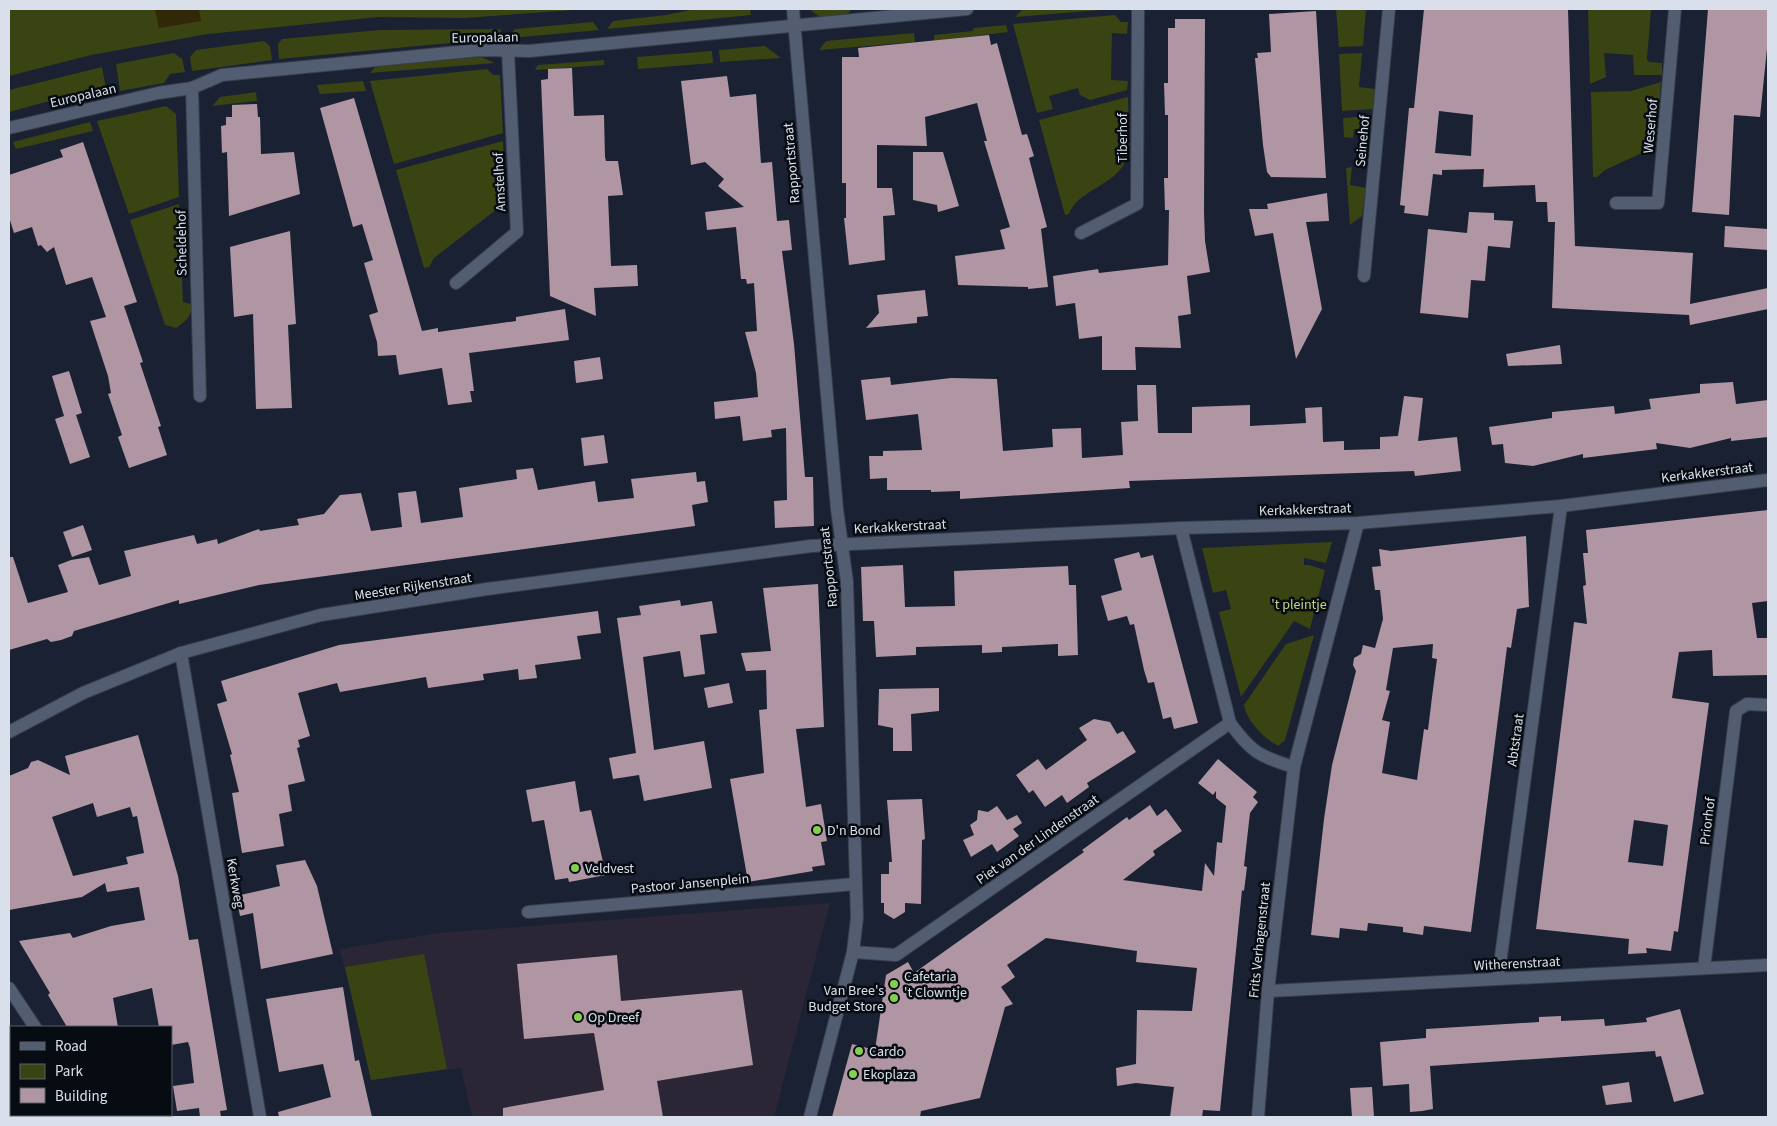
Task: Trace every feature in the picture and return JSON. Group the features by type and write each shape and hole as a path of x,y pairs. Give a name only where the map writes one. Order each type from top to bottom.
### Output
{"street":[{"name":"Rapportstraat","path":"793,9 841,544 847,582 857,918 853,952 810,1117"},
{"name":"Europalaan","path":"9,128 158,93 192,88 222,75 480,50 508,52 794,27 967,9"},
{"name":"Tiberhof","path":"1081,234 1137,204 1138,9"},
{"name":"Seinehof","path":"1364,276 1390,9"},
{"name":"Weserhof","path":"1616,202 1658,203 1675,9"},
{"name":"Amstelhof","path":"456,283 517,232 508,52"},
{"name":"Scheldehof","path":"192,88 200,396"},
{"name":"Kerkakkerstraat","path":"841,544 1181,528 1358,523 1561,506 1768,480"},
{"name":"Abtstraat","path":"1498,979 1561,506"},
{"name":"Frits Verhagenstraat","path":"1258,1117 1268,991 1294,767 1358,523"},
{"path":"1181,528 1230,723 1246,746 1271,760 1294,767"},
{"name":"Meester Rijkenstraat","path":"9,732 83,693 181,654 321,615 496,588 811,546 841,544"},
{"name":"Kerkweg","path":"181,654 260,1117"},
{"name":"Priorhof","path":"1704,968 1736,711 1747,704 1768,705"},
{"name":"Piet van der Lindenstraat","path":"853,952 896,955 1230,723"},
{"name":"Pastoor Jansenplein","path":"528,912 855,884"},
{"name":"Witherenstraat","path":"1268,991 1768,965"},
{"path":"9,988 33,1026"}],"shaded area":[{"name":"Op Dreef","path":"830,903 774,1117 472,1117 461,1068 371,1080 340,949 438,933"}],"green space":[{"path":"9,9 588,9 465,18 378,17 208,34 91,55 9,76"},
{"path":"695,9 750,9 751,15 607,29 613,21 666,15"},
{"path":"809,9 852,9 846,15 820,17"},
{"path":"1113,9 1015,17 1022,10"},
{"path":"1336,9 1366,9 1363,46 1339,47"},
{"path":"1588,9 1651,9 1647,59 1649,62 1662,63 1662,75 1634,75 1633,55 1604,53 1606,77 1590,84"},
{"path":"1115,15 1121,22 1128,22 1127,34 1112,33 1111,80 1128,81 1127,90 1090,100 1080,95 1078,88 1049,96 1053,109 1037,113 1013,24"},
{"path":"593,22 599,30 511,38 511,33 515,29"},
{"path":"1006,25 1008,32 934,41 934,35"},
{"path":"500,29 504,38 279,59 278,44 282,39 380,30"},
{"path":"914,33 915,42 819,50 826,41"},
{"path":"264,41 270,46 272,60 192,71 190,57 196,50"},
{"path":"765,46 781,58 720,62 719,50"},
{"path":"712,51 713,63 638,69 637,57"},
{"path":"174,53 182,59 185,72 170,74 164,83 120,91 116,64"},
{"path":"1362,53 1359,87 1375,89 1373,109 1342,111 1339,54"},
{"path":"481,57 495,63 370,73 376,66"},
{"path":"604,60 604,65 535,70 538,65"},
{"path":"102,67 107,94 74,102 64,97 9,112 9,90"},
{"path":"487,69 493,75 500,75 503,133 394,164 370,81"},
{"path":"363,81 366,91 320,94 317,85"},
{"path":"1661,82 1657,135 1653,145 1642,153 1605,170 1597,177 1593,177 1591,92 1631,91"},
{"path":"256,92 257,101 212,106 220,97"},
{"path":"1128,97 1129,144 1122,168 1107,181 1089,192 1074,206 1069,214 1065,215 1039,120"},
{"path":"166,106 176,114 179,197 129,214 97,121"},
{"path":"1372,116 1371,129 1354,129 1353,138 1344,137 1343,118"},
{"path":"90,122 93,131 16,149 13,142"},
{"path":"503,141 505,194 502,205 434,258 429,267 424,268 396,170"},
{"path":"1352,167 1350,185 1366,188 1362,216 1350,225 1346,168"},
{"path":"179,204 183,302 191,304 191,312 188,318 176,328 165,325 130,220"},
{"name":"'t pleintje","path":"1332,542 1326,563 1304,558 1304,565 1325,570 1310,629 1294,621 1241,697 1219,612 1231,609 1226,590 1213,593 1202,548"},
{"path":"1314,635 1285,740 1278,746 1267,739 1252,723 1244,705 1286,644"},
{"path":"424,954 447,1069 371,1080 345,967"}],"sand":[{"path":"155,9 199,9 201,21 159,28"}],"building":[{"path":"1424,9 1568,9 1575,246 1693,253 1690,304 1768,288 1768,309 1690,325 1689,315 1552,308 1555,222 1548,222 1547,202 1536,202 1535,185 1483,187 1484,169 1442,170 1442,175 1433,174 1428,216 1404,213 1405,206 1400,205 1409,108 1414,108","holes":["1439,111 1473,115 1471,156 1435,153"]},
{"path":"1708,9 1768,9 1768,39 1760,117 1734,115 1729,215 1692,212"},
{"path":"1316,11 1326,178 1271,177 1267,172 1263,145 1255,58 1258,58 1257,53 1271,52 1269,14"},
{"path":"1175,19 1205,19 1204,212 1205,241 1210,272 1187,276 1191,314 1178,316 1181,348 1135,347 1136,370 1102,370 1102,336 1079,339 1075,303 1056,306 1053,276 1098,269 1099,273 1168,265 1169,210 1165,210 1164,178 1168,178 1168,115 1165,115 1164,83 1168,83 1168,28 1175,28"},
{"path":"989,35 991,45 997,43 1022,135 1027,134 1034,156 1029,158 1047,227 1041,229 1048,287 1028,289 1028,287 958,285 955,256 1005,249 1000,230 1010,227 984,141 987,141 977,103 925,117 927,146 877,145 877,188 892,188 895,215 883,216 885,260 849,265 844,218 846,218 846,183 842,183 842,57 859,57 858,48"},
{"path":"572,68 574,116 604,115 606,161 618,161 623,195 608,196 611,266 637,265 638,286 594,288 596,316 550,296 541,80 548,79 548,69"},
{"path":"727,76 730,97 756,94 761,163 772,162 777,221 789,220 792,250 782,251 794,344 805,477 813,477 814,526 775,528 774,501 787,500 786,428 771,430 772,437 743,441 740,416 715,419 714,402 758,397 756,373 745,332 757,331 754,283 747,284 746,279 741,279 736,227 707,230 705,212 744,207 718,186 724,179 705,162 691,165 681,81"},
{"path":"354,98 422,331 438,328 438,332 516,321 516,317 565,309 569,340 469,353 474,391 470,391 472,402 448,405 442,368 399,375 396,355 378,356 377,342 369,315 378,312 364,263 373,260 362,224 353,227 320,108"},
{"path":"257,104 258,117 260,117 261,154 294,152 300,194 229,216 227,152 222,153 221,126 226,125 226,117 232,117 232,105"},
{"path":"83,142 137,302 124,306 143,362 140,363 161,426 158,427 167,455 129,468 118,437 122,435 108,394 111,393 108,376 90,321 106,317 92,277 66,285 54,247 47,252 41,245 38,246 32,227 14,233 9,217 9,175 63,157 60,150"},
{"path":"913,152 943,152 959,206 938,212 937,205 913,200"},
{"path":"1327,193 1329,221 1306,222 1322,309 1296,359 1273,233 1255,236 1249,209 1268,209 1267,204"},
{"path":"1469,212 1494,213 1494,220 1513,221 1510,248 1488,246 1485,281 1471,280 1468,318 1420,313 1428,229 1467,233"},
{"path":"1725,226 1768,229 1768,250 1724,247"},
{"path":"290,231 296,324 288,325 292,408 256,409 253,314 234,317 230,247"},
{"path":"925,290 928,316 917,317 917,323 866,328 879,313 877,295"},
{"path":"1560,345 1562,364 1508,366 1506,354"},
{"path":"600,357 603,379 576,383 574,361"},
{"path":"69,371 82,413 76,415 90,457 70,464 55,419 64,416 52,376"},
{"path":"890,377 891,385 951,378 997,379 1003,451 1053,447 1052,429 1081,428 1082,458 1123,455 1121,422 1138,421 1137,385 1156,385 1158,433 1192,433 1192,407 1250,405 1250,426 1306,423 1305,408 1322,407 1323,442 1344,441 1344,450 1380,449 1380,437 1398,436 1404,396 1423,398 1418,441 1457,437 1461,471 1415,476 1414,471 1129,481 1130,488 960,499 960,491 887,490 887,478 870,479 869,456 883,456 883,451 922,450 918,414 866,420 861,380"},
{"path":"1733,382 1736,404 1768,400 1768,437 1731,441 1731,438 1690,448 1656,443 1657,449 1583,458 1583,454 1533,466 1505,463 1503,444 1492,445 1489,427 1552,418 1552,412 1614,406 1615,414 1651,409 1649,399 1700,393 1700,384"},
{"path":"604,435 608,463 584,466 581,438"},
{"path":"533,468 538,490 595,481 598,502 634,498 631,479 696,472 697,482 705,481 708,502 692,505 695,526 259,585 179,604 179,600 74,631 72,636 61,640 51,642 47,639 9,650 9,557 13,557 28,603 68,592 58,565 71,560 89,557 99,585 131,576 124,551 194,535 197,544 217,539 218,544 259,529 260,531 299,525 297,519 324,514 340,495 361,493 371,531 402,527 398,493 416,491 421,523 463,517 459,488 517,479 516,470"},
{"path":"1768,510 1768,601 1752,603 1757,638 1768,638 1768,675 1713,676 1712,650 1679,652 1672,698 1709,703 1678,932 1674,931 1671,951 1646,948 1647,953 1628,954 1629,939 1536,929 1574,622 1587,624 1583,586 1586,585 1583,553 1588,553 1586,530","holes":["1634,820 1668,825 1663,866 1628,862"]},
{"path":"83,525 92,550 72,557 63,532"},
{"path":"1526,536 1529,607 1517,609 1511,648 1507,647 1471,932 1424,926 1423,935 1403,932 1403,927 1368,923 1367,931 1340,928 1339,938 1311,935 1332,765 1356,671 1353,665 1354,658 1361,654 1363,645 1375,648 1383,619 1380,590 1375,590 1372,567 1381,566 1379,549 1391,551","holes":["1433,644 1432,658 1437,659 1428,730 1424,729 1417,780 1382,773 1390,722 1382,720 1390,691 1386,690 1393,648"]},
{"path":"1139,552 1141,558 1153,555 1198,723 1174,729 1171,717 1163,719 1154,682 1148,683 1144,670 1134,624 1130,625 1127,616 1108,621 1101,596 1122,590 1114,559"},
{"path":"903,565 905,607 955,606 954,571 1068,566 1069,585 1076,585 1078,655 1058,656 1058,644 1002,647 1002,652 982,653 982,645 916,647 916,655 876,657 874,621 863,621 861,567"},
{"path":"818,584 824,727 796,729 806,807 821,804 827,841 821,842 825,865 812,867 813,871 748,882 730,779 764,773 759,710 767,709 766,670 746,671 741,653 771,651 763,588"},
{"path":"680,600 681,606 712,601 717,633 700,635 705,674 684,677 680,651 643,657 654,750 704,741 712,788 644,801 639,775 613,779 609,758 636,753 617,618 641,615 639,606"},
{"path":"598,611 601,633 577,636 581,659 535,665 537,678 519,680 518,669 483,674 484,680 428,688 426,677 340,692 337,683 298,693 310,736 298,740 300,747 297,748 305,781 288,785 292,811 279,814 284,846 242,853 232,793 239,792 230,755 232,754 217,704 227,701 221,681 339,645"},
{"path":"729,683 733,703 708,708 704,688"},
{"path":"939,688 939,711 911,714 912,751 893,751 893,728 878,725 879,689"},
{"path":"1094,719 1110,722 1117,734 1123,731 1136,752 1087,783 1089,787 1067,803 1062,795 1045,807 1033,790 1029,793 1016,775 1038,759 1046,770 1087,740 1079,728"},
{"path":"138,735 178,876 189,940 198,939 227,1110 220,1111 221,1117 200,1117 199,1108 177,1111 173,1086 194,1083 190,1048 188,1042 172,1045 172,1026 159,1026 152,988 113,998 118,1026 66,1026 48,995 50,993 19,941 70,933 73,938 111,926 145,920 139,887 107,892 105,883 82,897 9,910 9,776 28,768 31,762 38,760 70,775 65,756","holes":["93,803 97,817 130,807 133,817 137,816 144,853 126,857 128,864 73,876 52,817"]},
{"path":"1218,759 1257,792 1253,797 1258,802 1250,813 1244,866 1247,867 1244,891 1242,890 1220,1111 1203,1110 1202,1117 1170,1117 1174,1087 1136,1083 1117,1086 1116,1068 1136,1064 1137,1010 1192,1011 1197,968 1136,962 1137,951 1046,938 1007,965 1015,977 1001,987 1013,1004 1005,1007 980,1098 921,1111 920,1117 832,1117 852,1044 875,1050 886,975 908,962 914,973 1084,852 1082,850 1127,817 1129,820 1150,805 1157,816 1166,809 1182,831 1153,851 1155,855 1123,880 1202,891 1205,863 1214,876 1217,842 1222,843 1226,806 1216,798 1216,791 1213,795 1198,783"},
{"path":"575,781 580,812 591,810 606,875 569,882 568,878 555,880 544,820 532,822 526,790"},
{"path":"922,799 925,839 922,840 921,904 905,903 905,912 894,919 884,913 884,903 881,903 881,874 889,874 889,862 892,862 887,800"},
{"path":"997,806 1007,820 1017,815 1022,823 1013,829 1019,836 997,852 992,844 971,857 963,840 974,835 970,825 977,820 978,810 988,812"},
{"path":"305,860 317,886 333,954 261,969 253,913 240,916 236,896 280,886 276,865"},
{"path":"617,955 621,1001 742,990 753,1065 657,1081 663,1117 503,1117 503,1108 604,1090 594,1033 524,1039 517,964"},
{"path":"343,987 355,1061 359,1060 372,1117 279,1117 278,1112 331,1097 323,1064 279,1072 266,999"},
{"path":"1680,1009 1704,1094 1674,1102 1661,1056 1656,1057 1655,1051 1430,1066 1433,1109 1422,1111 1410,1112 1409,1084 1383,1086 1380,1042 1426,1038 1426,1029 1539,1022 1539,1017 1561,1016 1561,1021 1604,1019 1605,1026 1647,1022 1646,1018"},
{"path":"1629,1082 1632,1102 1606,1105 1602,1086"},
{"path":"1372,1087 1374,1117 1352,1117 1350,1088"}],"place":[{"name":"D'n Bond","path":"817,830"},
{"name":"Veldvest","path":"575,868"},
{"name":"Cafetaria 't Clowntje","path":"894,984"},
{"name":"Van Bree's Budget Store","path":"894,998"},
{"name":"Op Dreef","path":"578,1017"},
{"name":"Cardo","path":"859,1051"},
{"name":"Ekoplaza","path":"853,1074"}]}
